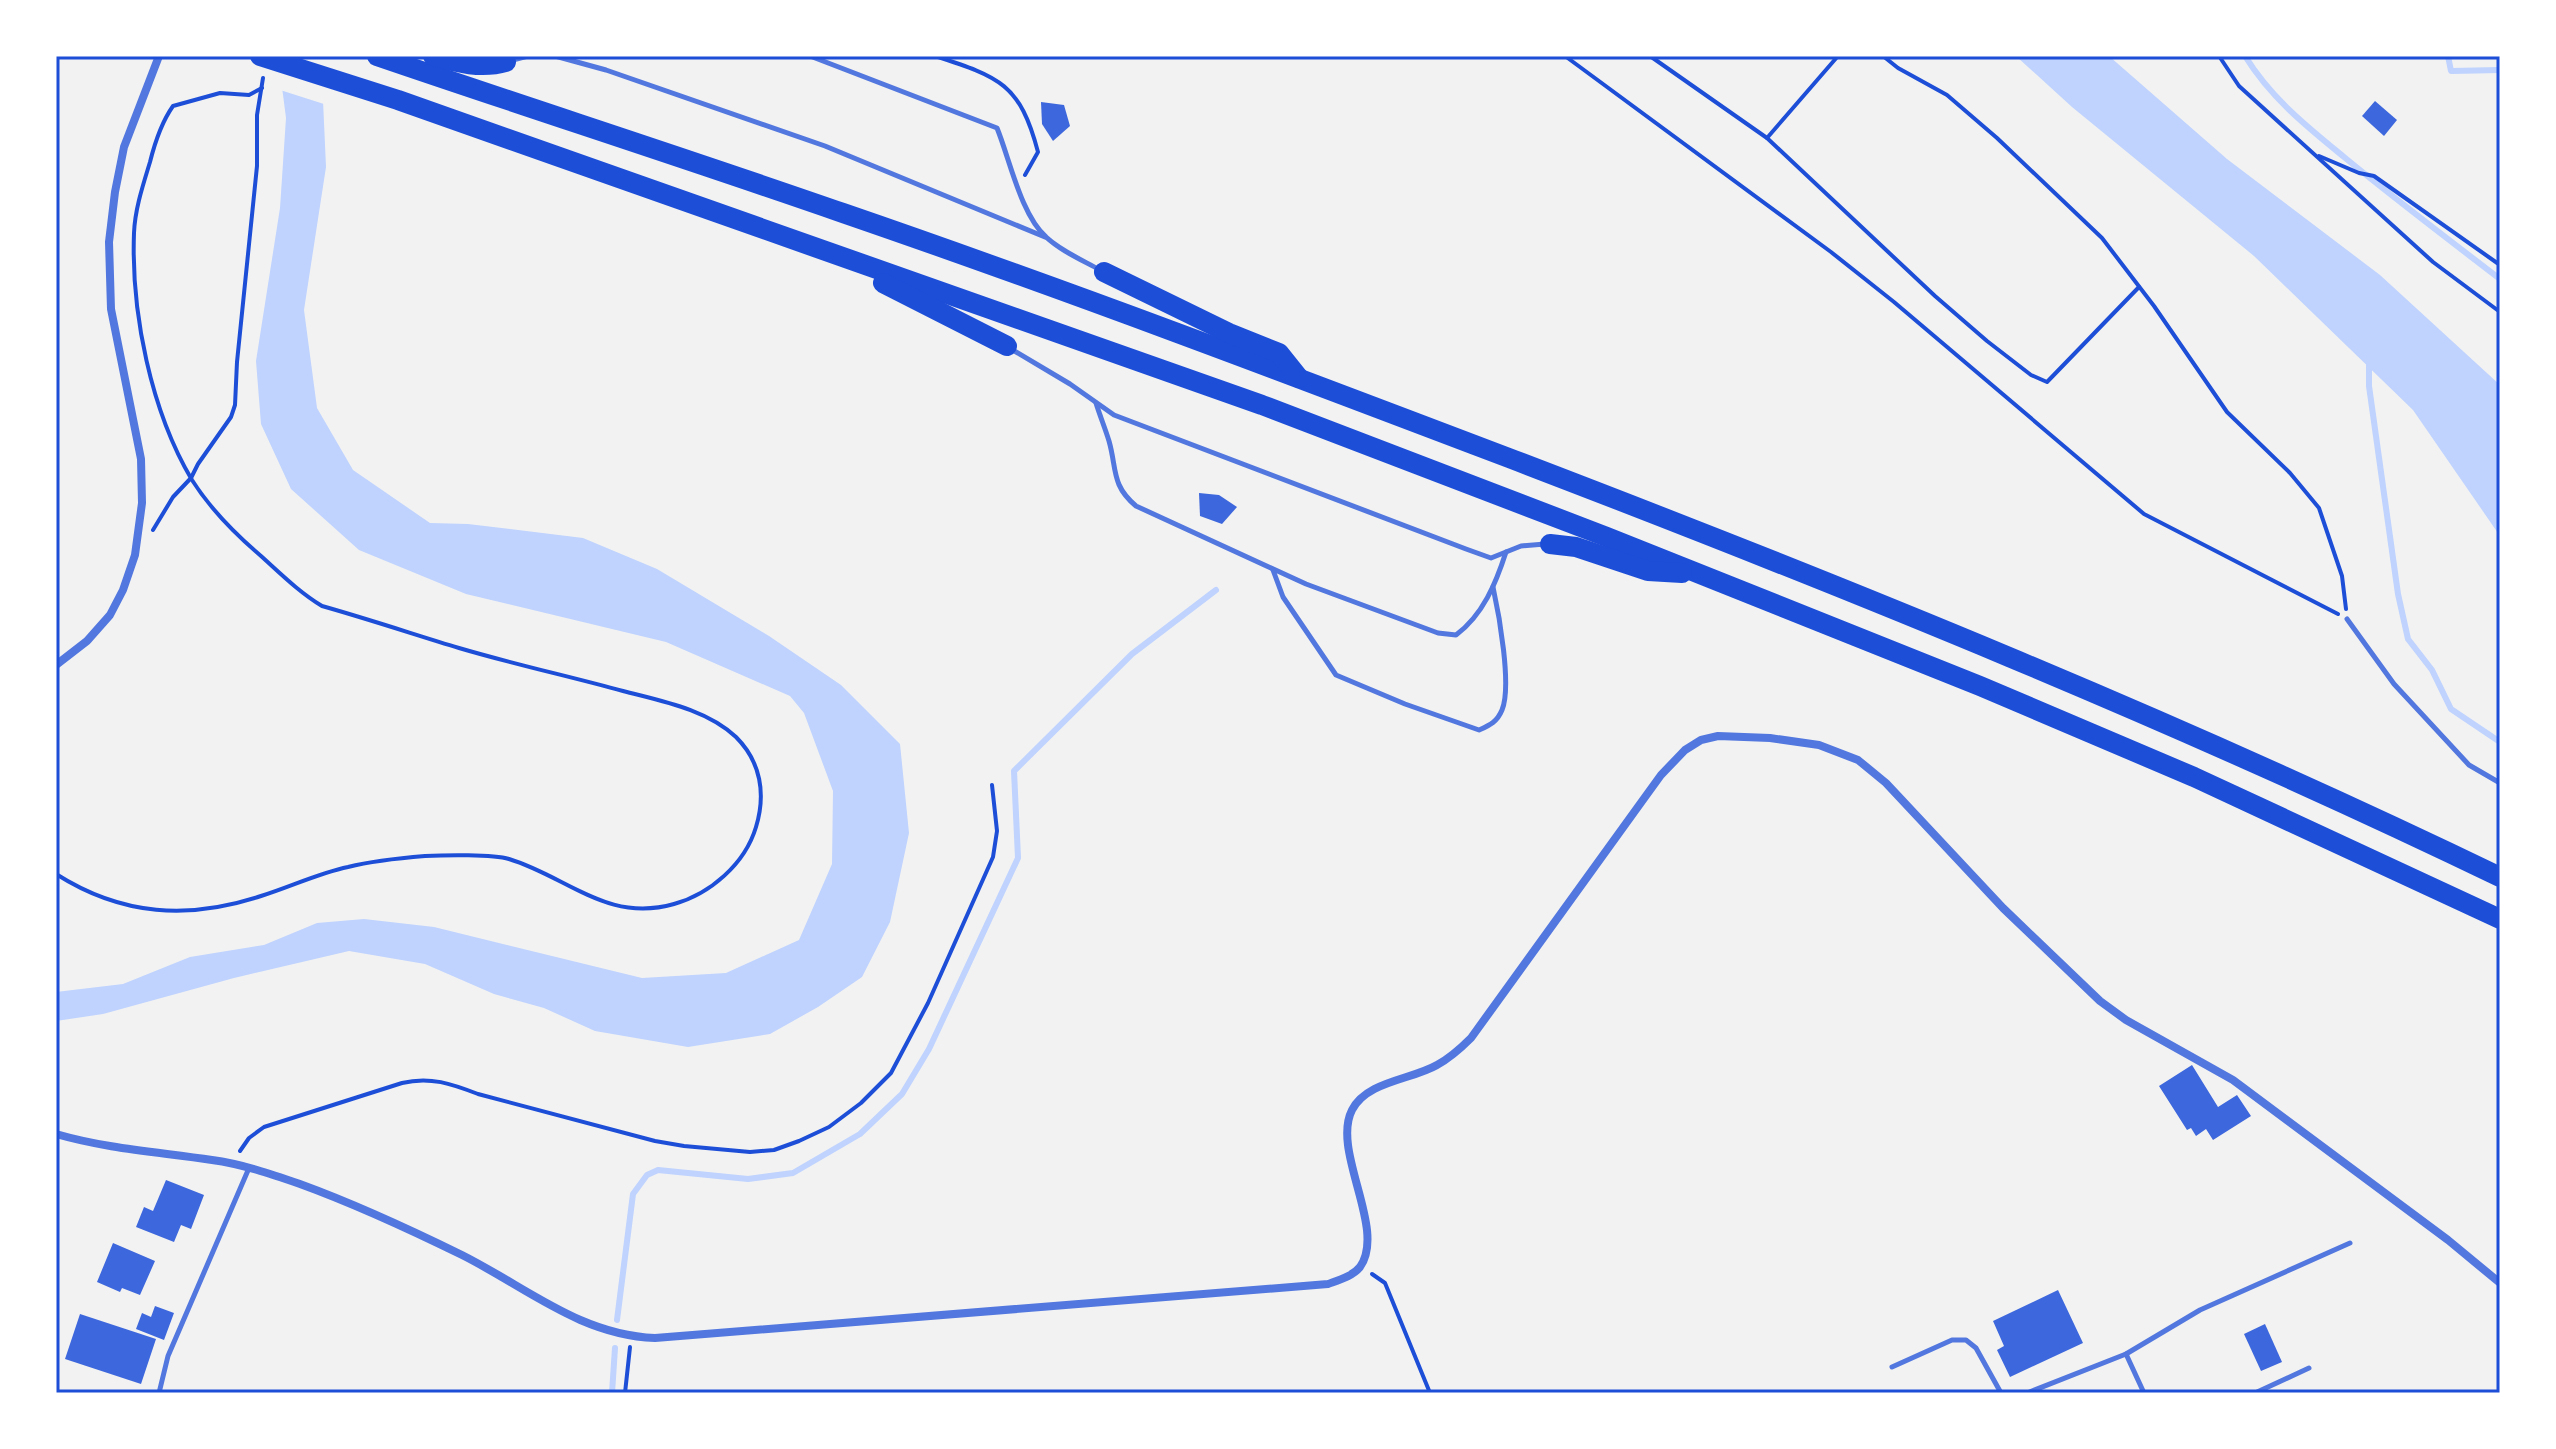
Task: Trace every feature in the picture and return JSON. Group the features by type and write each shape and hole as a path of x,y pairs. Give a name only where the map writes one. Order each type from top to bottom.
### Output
{"highway":[{"path":"377,56 845,213 1299,378 1653,513 1891,608 2203,739 2360,809 2500,877"},
{"path":"433,56 469,65 506,62"},
{"path":"262,61 398,100 1262,405 1980,686 2194,777 2500,919"},
{"path":"832,253 1007,346"},
{"path":"1104,272 1229,333 1279,353 1299,378"},
{"path":"1550,544 1576,547 1648,571 1702,575"}],"street":[{"path":"56,665 87,641 110,615 135,555 142,503 141,459 111,309 109,242 124,147 159,56"},
{"path":"56,1134 94,1145 249,1167 357,1206 463,1255 584,1324 631,1337 655,1338 1328,1284 1348,1276 1361,1266 1367,1233 1347,1142 1350,1114 1360,1097 1435,1067 1453,1056 1471,1038 1661,775 1685,750 1701,740 1718,736 1770,738 1819,745 1858,760 1886,783 2003,908 2100,1001 2126,1020 2233,1080 2448,1240 2500,1283"}],"lane":[{"path":"506,62 528,56"},
{"path":"555,56 606,70 825,146 1045,237 1104,272"},
{"path":"810,56 997,128 1031,219 1045,237"},
{"path":"1007,346 1114,415 1466,549 1491,558 1521,546 1550,544"},
{"path":"1096,402 1110,443 1115,477 1123,495 1136,506 1306,584 1438,633 1456,635 1469,625 1493,587 1506,552"},
{"path":"1273,569 1283,597 1336,675 1479,730 1493,724 1503,708 1505,672 1493,587"},
{"path":"2347,619 2394,684 2469,765 2500,783"},
{"path":"159,1393 168,1356 249,1167"},
{"path":"2027,1393 2126,1354 2200,1310 2350,1243"},
{"path":"1892,1367 1952,1340 1966,1340 1976,1348 2001,1393"},
{"path":"2126,1354 2144,1393"},
{"path":"2255,1393 2309,1368"}],"path":[{"path":"935,56 984,73 1007,88 1022,105 1038,152 1026,175 1015,178"},
{"path":"1565,56 1844,262 2144,514 2347,619"},
{"path":"1650,56 1767,138 1935,296 2031,375 2047,382 2139,287"},
{"path":"1767,138 1838,56"},
{"path":"1883,56 1898,68 1947,95 2102,238 2227,412 2290,473 2319,508 2342,576 2347,619"},
{"path":"2219,56 2239,86 2433,262 2500,312"},
{"path":"135,555 173,497 191,478 231,417 235,405 257,166 257,115 262,88 262,61"},
{"path":"56,874 101,898 154,911 207,911 346,867 427,856 506,858 540,871 599,902 648,908 674,904 702,892 723,877 751,842 756,826 761,805 760,777 753,758 735,737 712,720 676,705 459,648 322,606 240,539 191,478 168,426 145,355 134,233 140,194 157,136 173,106 220,93 249,95 262,88"},
{"path":"2314,154 2374,176 2500,265"},
{"path":"234,1164 249,1138 264,1127 402,1083 425,1079 655,1141 709,1149 774,1150 829,1127 884,1082 928,1003 993,857 997,831 992,785"},
{"path":"1361,1266 1385,1283 1430,1393"},
{"path":"625,1393 631,1337"}],"water":[{"path":"278,56 321,56 326,167 304,310 317,408 353,470 430,523 468,524 583,538 657,569 769,636 841,685 900,744 909,833 890,922 862,977 770,1034 688,1047 595,1031 544,1008 494,994 425,964 349,951 103,1014 56,1021 56,992 123,984 190,957 264,945 317,923 364,919 434,927 642,978 726,973 799,940 832,864 833,791 804,713 790,696 666,642 466,594 359,550 291,489 261,424 256,361 280,208 286,118"},
{"path":"2016,56 2109,56 2227,159 2380,275 2500,385 2500,536 2413,410 2254,256 2072,107"}],"pier":[{"path":"274,56 325,56 327,105 277,89"}],"building":[{"path":"2375,101 2397,120 2384,136 2362,116"},
{"path":"1041,102 1064,105 1070,126 1053,141 1042,124"},
{"path":"1199,493 1219,495 1237,507 1222,524 1200,516"},
{"path":"2192,1065 2218,1107 2237,1095 2251,1116 2213,1140 2206,1129 2196,1136 2191,1128 2187,1130 2159,1086"},
{"path":"166,1180 204,1195 191,1229 181,1225 174,1242 136,1227 144,1207 153,1211"},
{"path":"113,1243 155,1261 140,1295 122,1288 120,1292 97,1282"},
{"path":"2058,1290 2083,1343 2010,1377 1997,1350 2004,1346 1993,1321"},
{"path":"155,1306 174,1313 164,1340 136,1329 142,1313 151,1317"},
{"path":"80,1314 156,1339 141,1384 65,1359"},
{"path":"2265,1324 2282,1362 2261,1371 2244,1334"}],"waterway":[{"path":"2245,56 2266,85 2303,122 2500,279"},
{"path":"2448,56 2451,71 2500,70"},
{"path":"2369,359 2369,386 2398,594 2408,639 2432,670 2451,709 2500,742"},
{"path":"617,1320 633,1194 647,1175 658,1170 748,1179 793,1173 860,1134 902,1094 929,1049 1018,858 1014,771 1132,654 1216,590"},
{"path":"612,1393 615,1348"}]}
